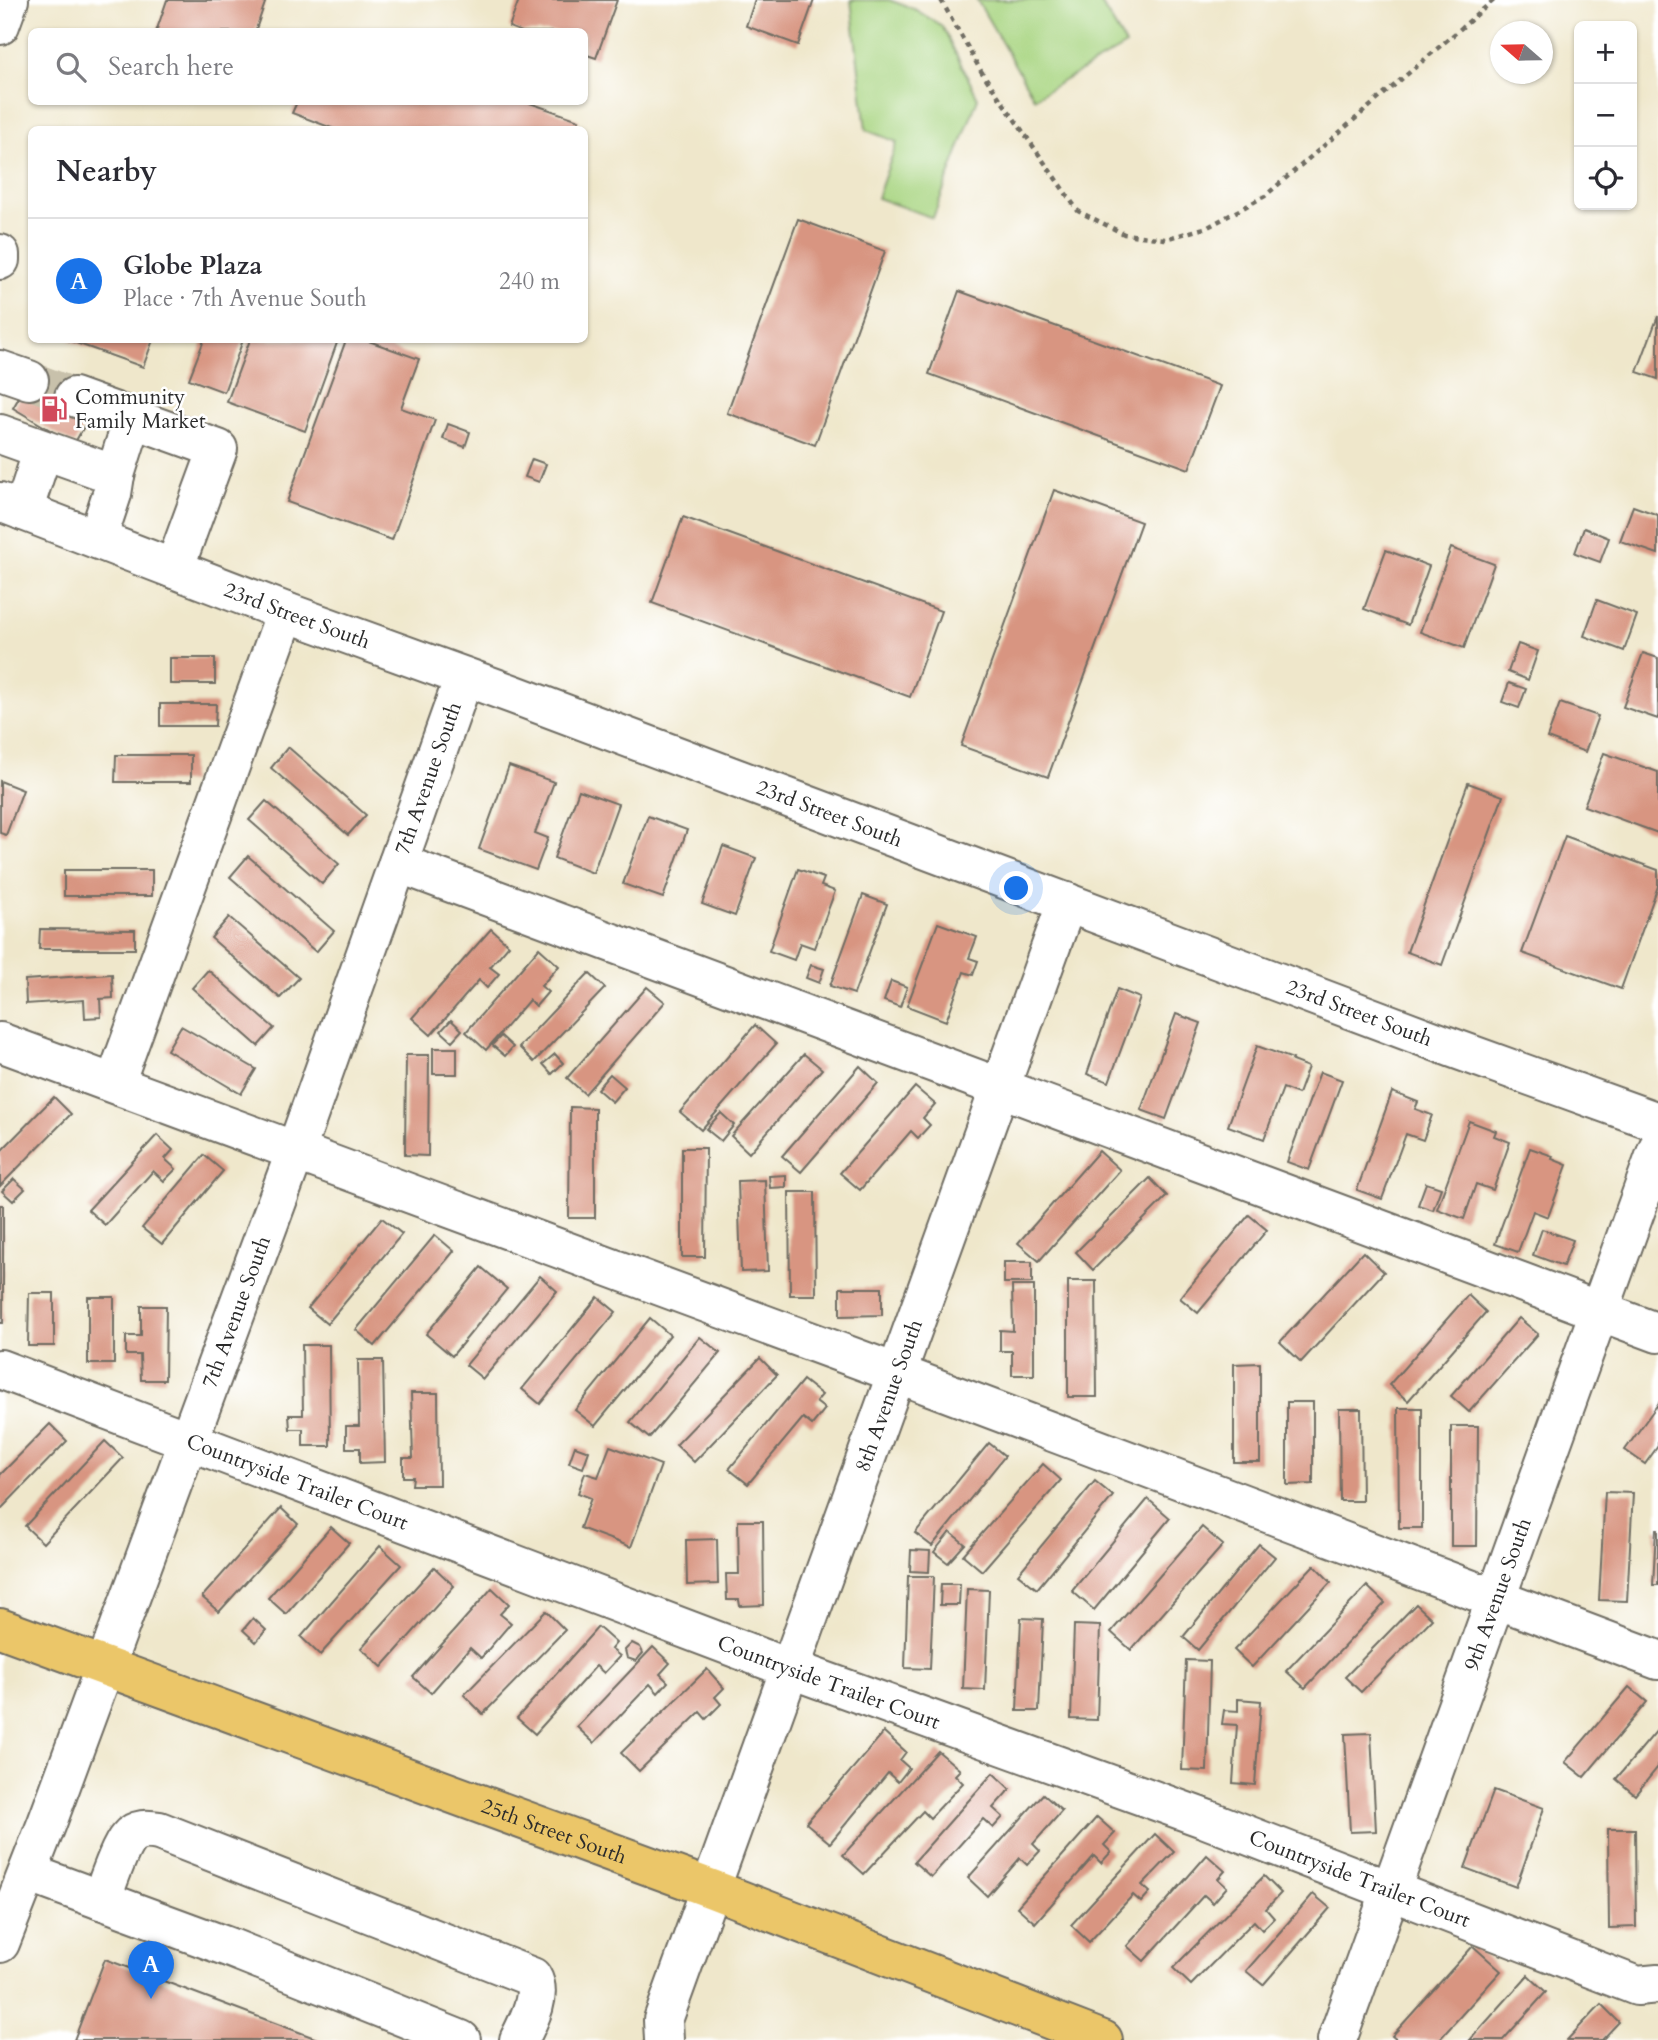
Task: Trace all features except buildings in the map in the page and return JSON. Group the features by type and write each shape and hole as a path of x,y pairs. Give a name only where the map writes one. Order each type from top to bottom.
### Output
{"main road":[{"name":"25th Street South","path":"0,1628 712,1888 1103,2040"}],"street":[{"path":"0,26 9,0"},
{"path":"0,254 0,260"},
{"path":"75,397 219,449 174,569"},
{"path":"97,539 133,418"},
{"path":"0,434 115,475"},
{"path":"11,507 43,450"},
{"name":"23rd Street South","path":"11,507 1453,1048 1658,1122"},
{"path":"115,1083 286,612"},
{"name":"7th Avenue South","path":"0,1943 296,1150 464,677"},
{"path":"398,863 1658,1333"},
{"name":"8th Avenue South","path":"664,2040 663,2020 1067,901"},
{"path":"0,1042 896,1373 1658,1660"},
{"name":"9th Avenue South","path":"1337,2040 1658,1148"},
{"name":"Countryside Trailer Court","path":"0,1369 791,1669 1206,1819 1637,1986 1658,1984"},
{"path":"101,1900 127,1839 147,1828 159,1831 532,1977 537,1994 519,2040"},
{"path":"28,1873 231,1948 461,2040"}],"path":[{"path":"940,0 981,71 1078,211 1124,234 1165,239 1208,227 1265,196 1494,0"}],"green space":[{"path":"851,0 889,0 914,9 942,26 978,98 933,218 877,198 897,142 866,130"},
{"path":"977,0 1099,0 1126,45 1034,98"}],"tunnel":[{"path":"29,380 74,397"}],"place":[{"name":"Community Family Market","path":"54,409"},
{"name":"Globe Plaza","path":"151,1999"}]}
